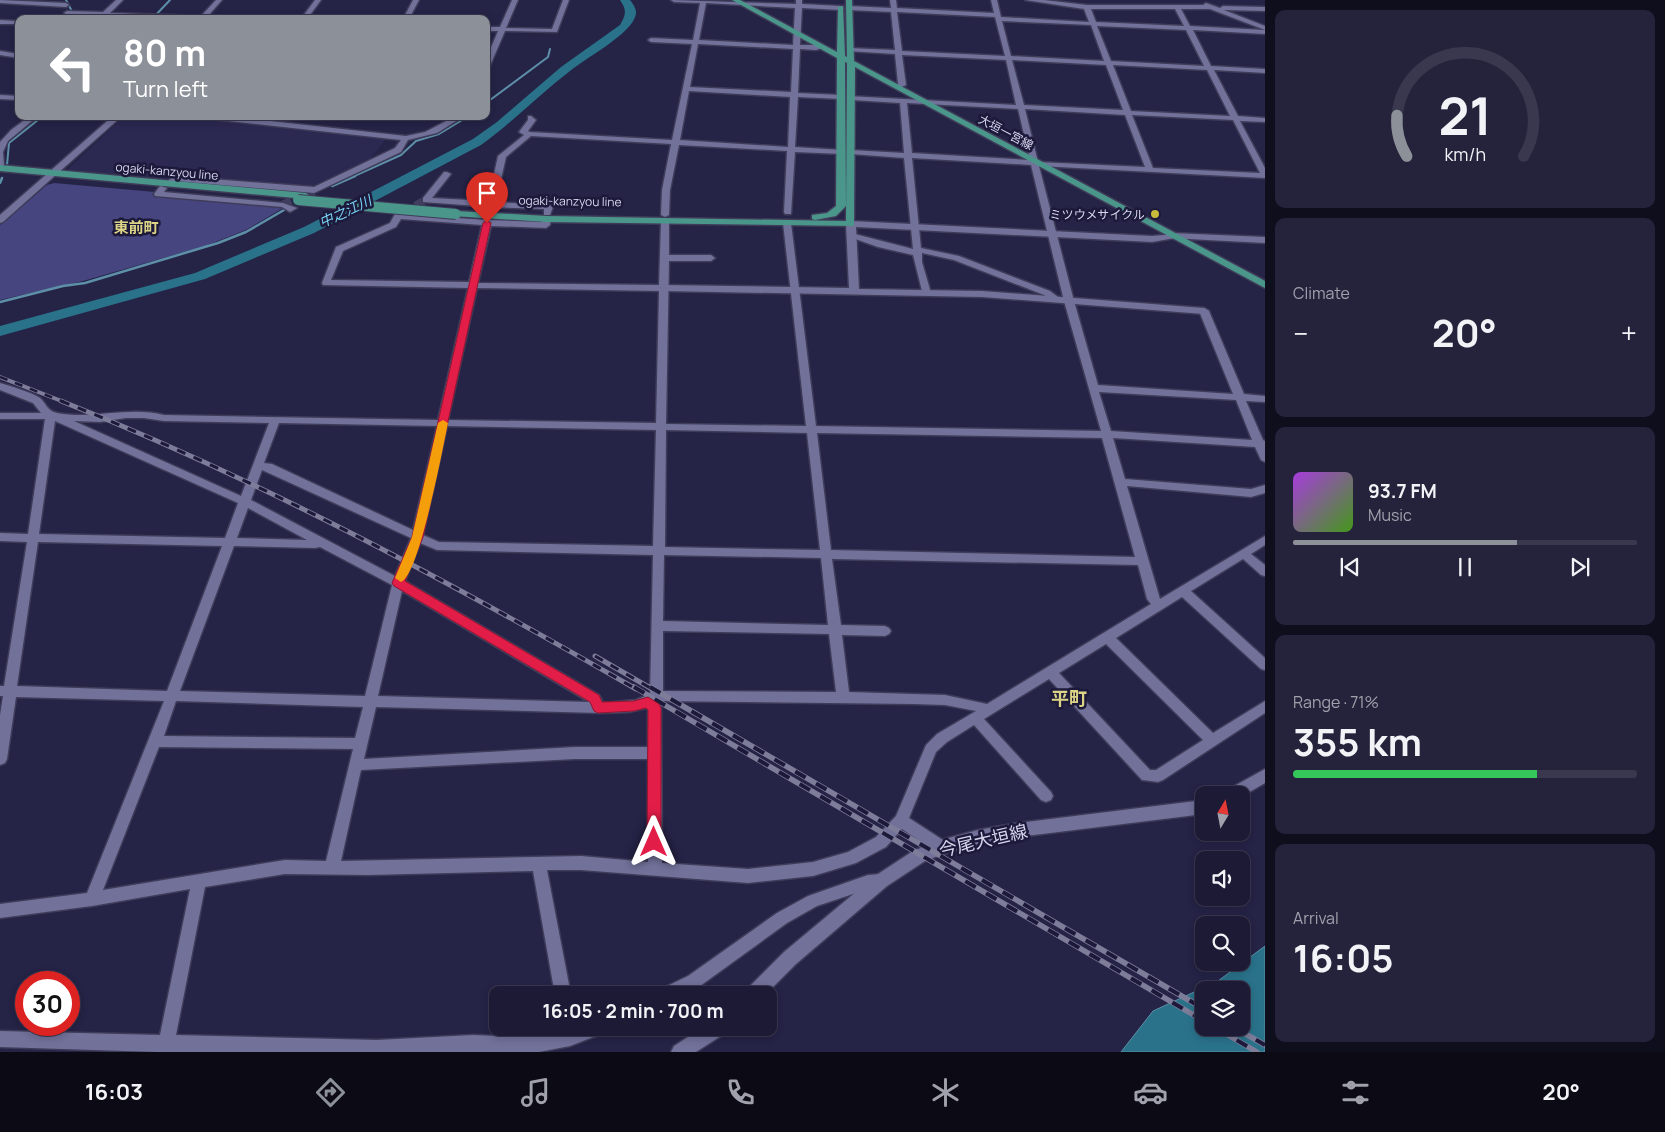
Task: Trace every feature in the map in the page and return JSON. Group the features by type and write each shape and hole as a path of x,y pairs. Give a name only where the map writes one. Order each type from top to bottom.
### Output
{"main road":[{"name":"大垣一宮線","path":"738,2 1265,285"},
{"path":"845,4 849,50 841,97 847,152 851,221"},
{"path":"825,217 837,213 841,206 847,152 851,98 846,61 841,49 845,4"},
{"name":"ogaki-kanzyou line","path":"0,166 52,176"},
{"name":"ogaki-kanzyou line","path":"0,174 308,194 457,212 665,218 825,217 851,221"},
{"path":"841,206 851,221"},
{"name":"ogaki-kanzyou line","path":"665,218 787,223 851,221"}],"street":[{"path":"60,0 66,5 70,14 86,15"},
{"path":"104,15 120,0"},
{"path":"206,15 219,0"},
{"path":"307,15 318,0"},
{"path":"408,15 416,0"},
{"path":"490,59 515,0"},
{"path":"490,28 555,31 566,0"},
{"path":"674,0 845,4 894,10 1093,24 1265,32"},
{"path":"893,0 902,85 897,87"},
{"path":"994,0 1069,301 1153,599 1159,606"},
{"path":"1028,0 1087,7 1212,7 1265,10"},
{"path":"1198,0 1265,28"},
{"path":"0,1 66,5"},
{"path":"655,869 655,708 652,699 657,626 666,190 704,1"},
{"path":"788,212 799,3"},
{"path":"1087,7 1150,170"},
{"path":"1177,7 1265,175"},
{"path":"0,22 15,23"},
{"path":"651,40 796,48 823,46"},
{"path":"849,50 1265,71"},
{"path":"0,53 15,55"},
{"path":"686,89 841,97"},
{"path":"0,97 15,98"},
{"path":"851,98 1265,120"},
{"path":"903,101 918,252 926,293"},
{"path":"531,118 532,120 523,132 529,134 1265,175"},
{"path":"0,166 3,137 29,120"},
{"path":"0,220 114,120"},
{"path":"248,120 406,138 431,133 456,120"},
{"path":"491,205 502,156 529,134"},
{"path":"290,210 293,208 158,194 174,178 308,194 398,150 406,138"},
{"path":"447,174 426,200 549,207 546,225 487,223 398,216 393,225 339,249 326,283 982,294 1204,311 1239,398 1262,444 1265,458"},
{"path":"854,292 851,221 1153,239 1172,236 1265,240"},
{"path":"332,868 398,583 417,537 487,223"},
{"path":"787,223 843,697"},
{"path":"851,236 881,245 956,258 1047,293 1055,300"},
{"path":"664,258 711,258"},
{"path":"0,386 37,400 42,409 50,416 244,501 398,583 594,699 598,708"},
{"path":"1093,388 1265,399"},
{"path":"0,416 50,416 91,419 148,414 164,418 1106,436 1262,444"},
{"path":"0,758 5,692 33,538 50,416"},
{"path":"92,899 155,741 275,420"},
{"path":"259,466 268,467 437,546 1142,561"},
{"path":"1119,482 1251,493 1265,489"},
{"path":"0,537 315,544 320,542"},
{"path":"0,911 92,899 285,867 332,868 581,863 748,876 813,869 851,858 881,842 901,820 931,748 942,738 1265,540"},
{"path":"1243,554 1265,572"},
{"path":"1183,591 1265,665"},
{"path":"657,626 885,631"},
{"path":"1107,638 1213,740"},
{"path":"1050,672 1147,776 1158,776 1265,706"},
{"path":"5,692 598,708 634,706 652,699 843,697 937,699 975,704 989,710"},
{"path":"975,718 1046,796"},
{"path":"155,741 361,744"},
{"path":"356,765 575,753 654,752"},
{"path":"1247,786 1265,775"},
{"name":"今尾大垣線","path":"762,986 790,958 881,881 919,856 941,847 978,837 1018,830 1195,808"},
{"path":"901,820 941,847"},
{"path":"539,864 561,986"},
{"path":"684,986 782,918 813,901 868,882 881,881"},
{"path":"166,1047 199,882"},
{"path":"0,1039 100,1046 377,1048 473,1043 526,1045 558,1036"},
{"path":"680,1052 705,1036"}],"shaded area":[{"path":"121,120 213,120 386,139 367,163 313,187 171,176 169,179 70,170 69,168"},
{"path":"54,183 155,192 152,195 285,207 246,230 205,246 83,281 0,300 0,225 47,185"}],"water":[{"path":"1265,946 1265,1052 1121,1052 1153,1011 1195,992 1195,1036 1250,1036 1250,981 1218,981 1231,971 1250,971 1250,957"}],"waterway":[{"path":"66,0 74,15"},
{"path":"156,15 170,0"},
{"name":"中之江川","path":"0,331 200,276 309,230 369,200 477,142 501,125 565,69 624,27 631,16 630,7 625,0"},
{"path":"490,100 548,57 550,49"},
{"path":"7,165 9,143 38,120"},
{"path":"352,177 401,155 416,141 439,134 462,120"},
{"path":"332,186 355,176"},
{"path":"0,183 2,178"},
{"path":"0,302 63,286 85,283 218,243 246,232 284,210"}],"tunnel":[{"path":"283,205 314,191"},
{"path":"404,213 426,200"}],"railway":[{"path":"0,377 64,402"},
{"path":"61,401 209,464 354,534 496,610 636,689"},
{"path":"595,656 652,689"},
{"path":"634,687 1195,1016"},
{"path":"650,687 1195,1004"},
{"path":"1230,1036 1257,1052"},
{"path":"1249,1036 1265,1045"}],"slow traffic":[{"path":"401,578 417,537 443,423"}],"place":[{"name":"ミツウメサイクル","path":"1155,214"}],"district":[{"name":"東前町","path":"136,227"},
{"name":"平町","path":"1069,698"}],"route":[{"path":"487,223 417,537 398,583 594,699 598,708 634,706 648,702 655,708 654,842"}]}
